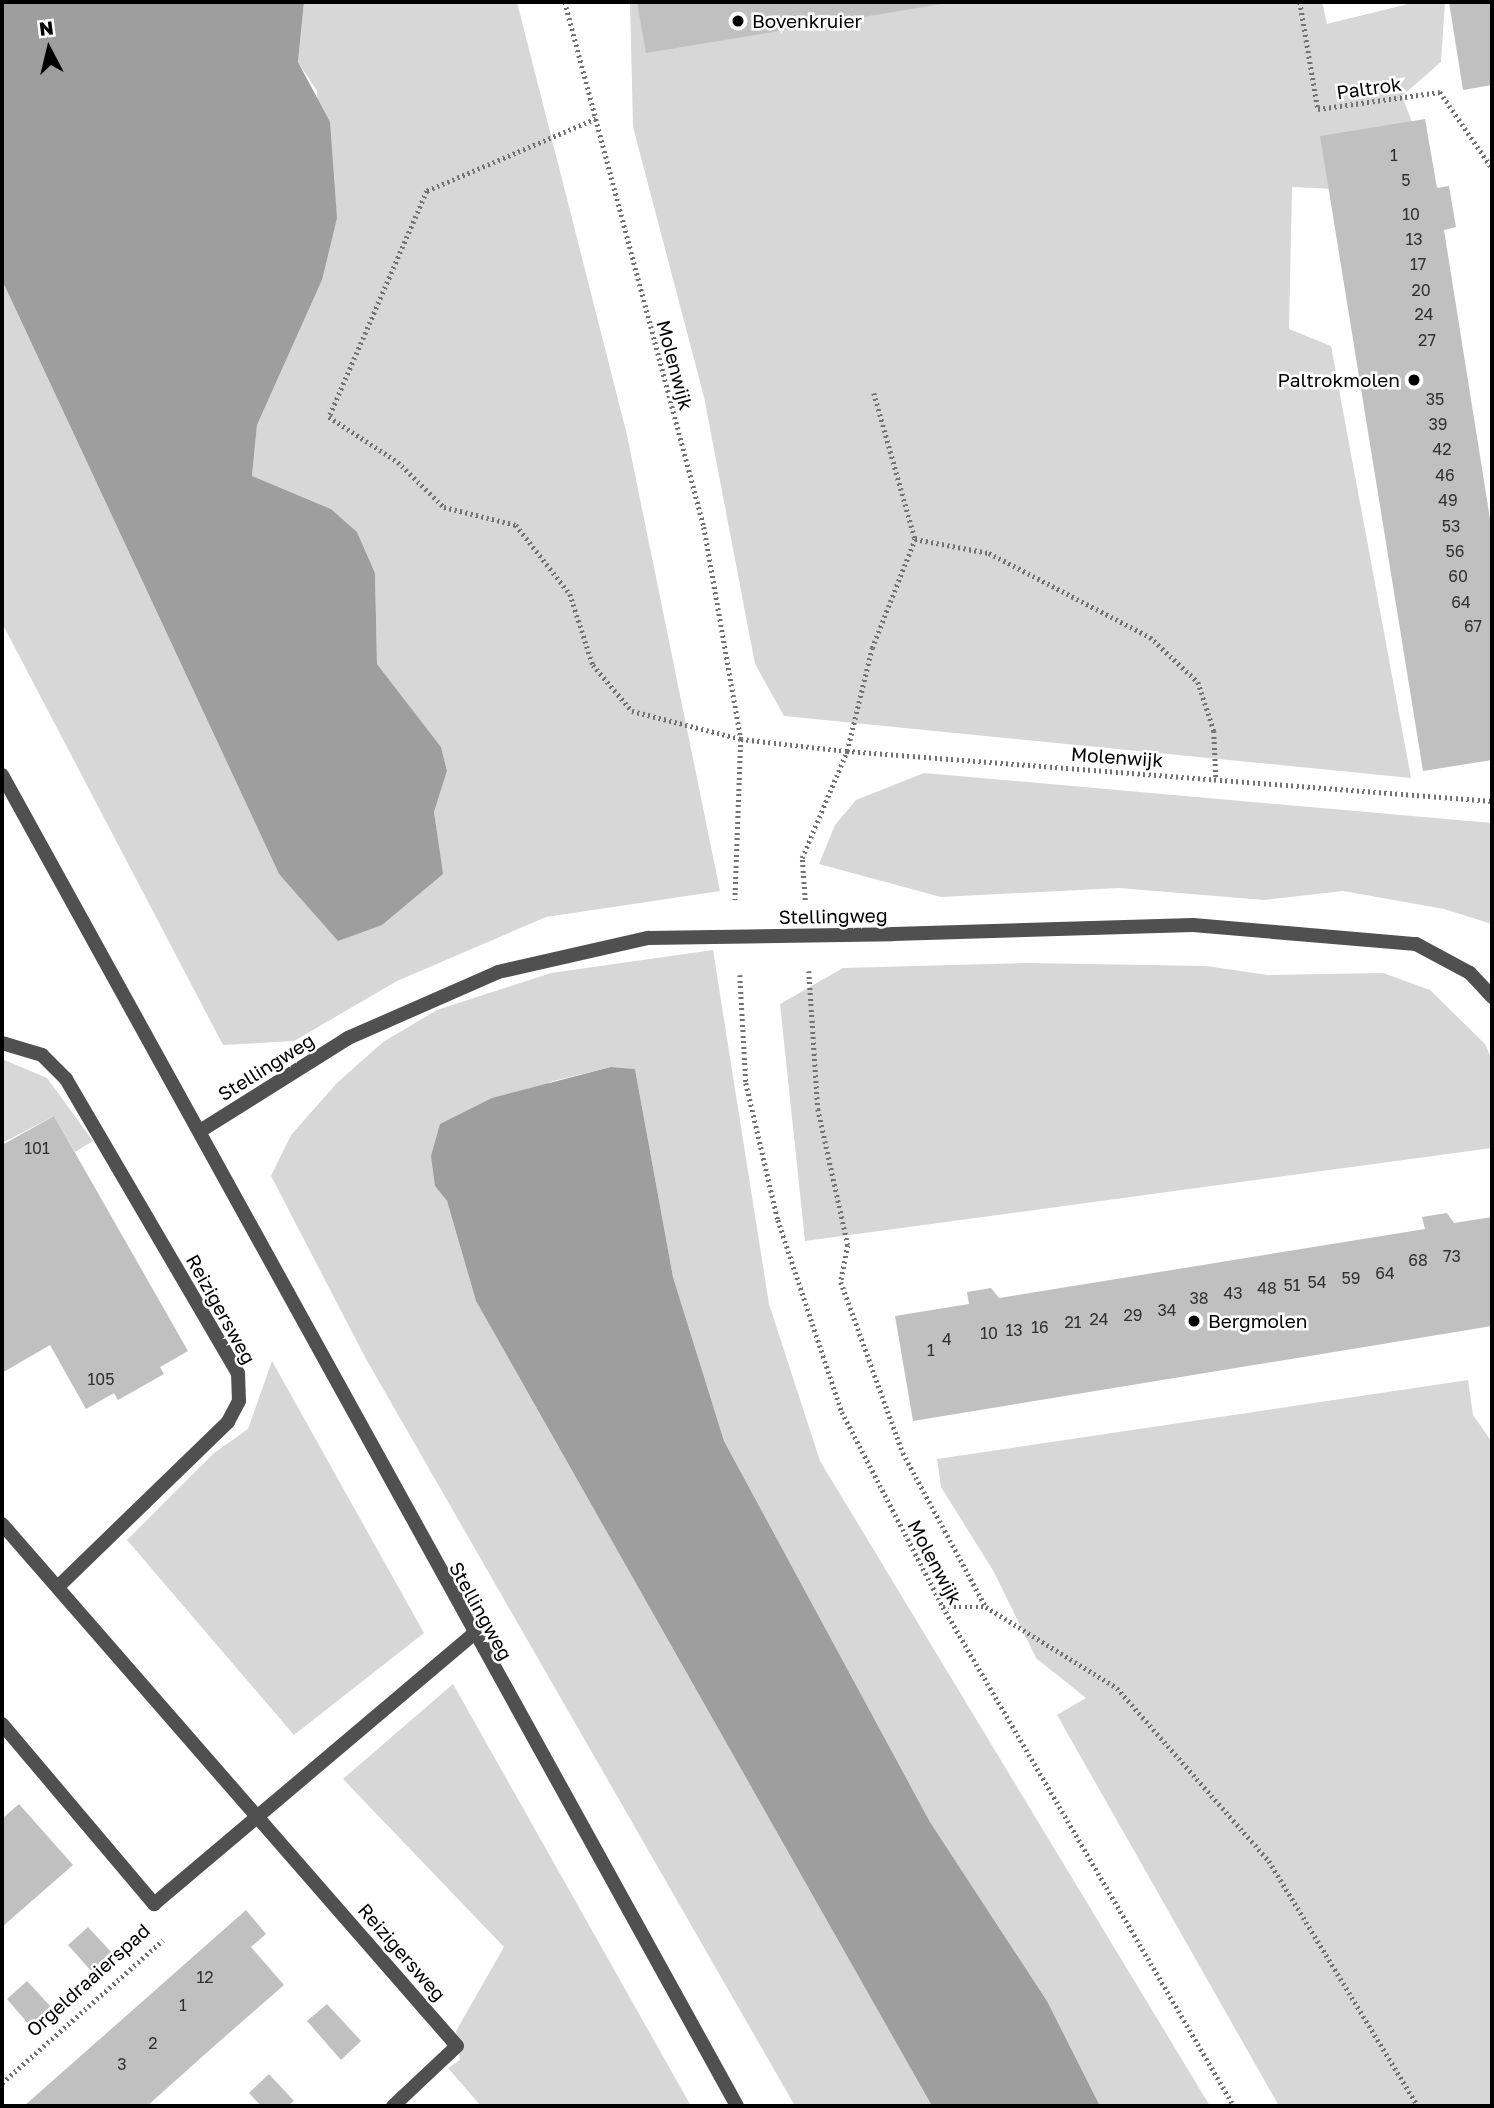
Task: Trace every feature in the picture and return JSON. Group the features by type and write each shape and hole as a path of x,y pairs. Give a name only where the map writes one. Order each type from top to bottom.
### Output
{"street":[{"name":"Stellingweg","path":"2,775 200,1131 472,1635 737,2106"},
{"name":"Stellingweg","path":"200,1131 348,1038 498,972 648,938 1193,925 1416,944 1470,973 1492,997"},
{"name":"Reizigersweg","path":"2,1043 42,1055 66,1079 238,1373 239,1401 228,1422 58,1587"},
{"name":"Reizigersweg","path":"2,1524 259,1815 457,2046 393,2106"},
{"path":"259,1815 472,1635"},
{"name":"Orgeldraaierspad","path":"2,1724 154,1903 259,1815"}],"path":[{"name":"Molenwijk","path":"565,2 704,527 741,739 734,891"},
{"name":"Paltrok","path":"1300,2 1318,109 1440,92 1492,168"},
{"path":"596,119 427,191 329,417 398,462 444,507 516,525 570,594 593,665 632,711 741,739"},
{"path":"806,914 802,858 847,751 872,648 915,539 874,393"},
{"path":"915,539 989,553 1150,637 1198,682 1214,732 1216,778"},
{"name":"Molenwijk","path":"741,739 847,751 1492,801"},
{"path":"808,956 818,1109 848,1245 841,1282 903,1453 986,1607 1116,1688 1260,1851 1418,2106"},
{"name":"Molenwijk","path":"740,981 746,1083 778,1220 842,1412 943,1607 1234,2106"},
{"path":"943,1607 986,1607"},
{"name":"Orgeldraaierspad","path":"2,2082 176,1929 154,1903"}],"shaded area":[{"path":"2,2 304,2 298,62 330,122 337,218 322,280 257,425 252,476 331,509 357,532 375,573 377,664 441,747 447,771 434,812 443,874 382,925 338,941 279,874 2,280"},
{"path":"304,2 517,2 627,435 720,891 546,917 397,981 294,1041 223,1045 2,623 2,280 279,874 310,907 442,874 434,812 447,771 441,747 377,664 375,573 357,532 331,509 252,476 257,425 322,280 317,91 298,62"},
{"path":"630,2 1322,2 1327,24 1416,2 1445,2 1441,62 1402,96 1440,194 1292,187 1289,329 1331,346 1411,778 784,716 755,664 704,397 633,127"},
{"path":"924,773 1492,823 1492,924 1444,909 1343,891 1264,900 1119,888 941,897 819,864 835,825 856,800"},
{"path":"713,950 769,1304 820,1461 1210,2106 1100,2106 1047,2001 930,1822 724,1441 673,1277 635,1069 611,1067 550,1082 435,1186 447,1201 476,1301 932,2106 795,2106 366,1359 271,1176 291,1135 337,1083 383,1042 437,1010 551,973"},
{"path":"1028,963 1206,966 1268,975 1383,973 1430,990 1485,1044 1492,1060 1492,1148 805,1241 780,1004 843,968"},
{"path":"2,1059 47,1078 93,1141 75,1152 54,1116 2,1143"},
{"path":"611,1067 635,1069 673,1277 724,1441 930,1822 1047,2001 1100,2106 932,2106 476,1301 447,1201 435,1186 431,1156 440,1124 492,1098"},
{"path":"272,1361 424,1633 294,1735 127,1540 214,1453 248,1429"},
{"path":"1468,1380 1473,1415 1492,1442 1492,2106 1279,2106 1057,1715 1086,1698 1036,1658 994,1572 941,1487 937,1459"},
{"path":"453,1684 691,2106 481,2106 448,2068 460,2060 456,2031 504,1947 343,1779"}],"building":[{"name":"Bovenkruier","path":"637,2 947,2 947,3 646,53"},
{"path":"1449,2 1492,2 1492,85 1463,90"},
{"name":"Paltrokmolen","path":"1425,119 1437,188 1449,186 1456,227 1444,230 1492,531 1492,760 1423,771 1320,136"},
{"path":"54,1116 188,1351 160,1367 164,1374 118,1400 114,1393 86,1409 50,1345 2,1373 2,1145"},
{"name":"Bergmolen","path":"1447,1213 1454,1223 1492,1217 1492,1326 913,1421 895,1316 969,1304 967,1292 991,1288 999,1298 1425,1229 1422,1217"},
{"path":"19,1804 73,1865 2,1927 2,1819"},
{"path":"246,1910 266,1934 251,1947 284,1985 147,2106 24,2106"},
{"path":"88,1927 113,1954 92,1972 68,1945"},
{"path":"27,1981 52,2008 31,2027 7,1999"},
{"path":"327,2004 361,2041 341,2060 307,2021"},
{"path":"269,2074 294,2101 288,2106 261,2106 249,2093"}],"place":[{"name":"Bovenkruier","path":"738,21"},
{"name":"Paltrokmolen","path":"1414,380"},
{"name":"Bergmolen","path":"1194,1321"}]}
